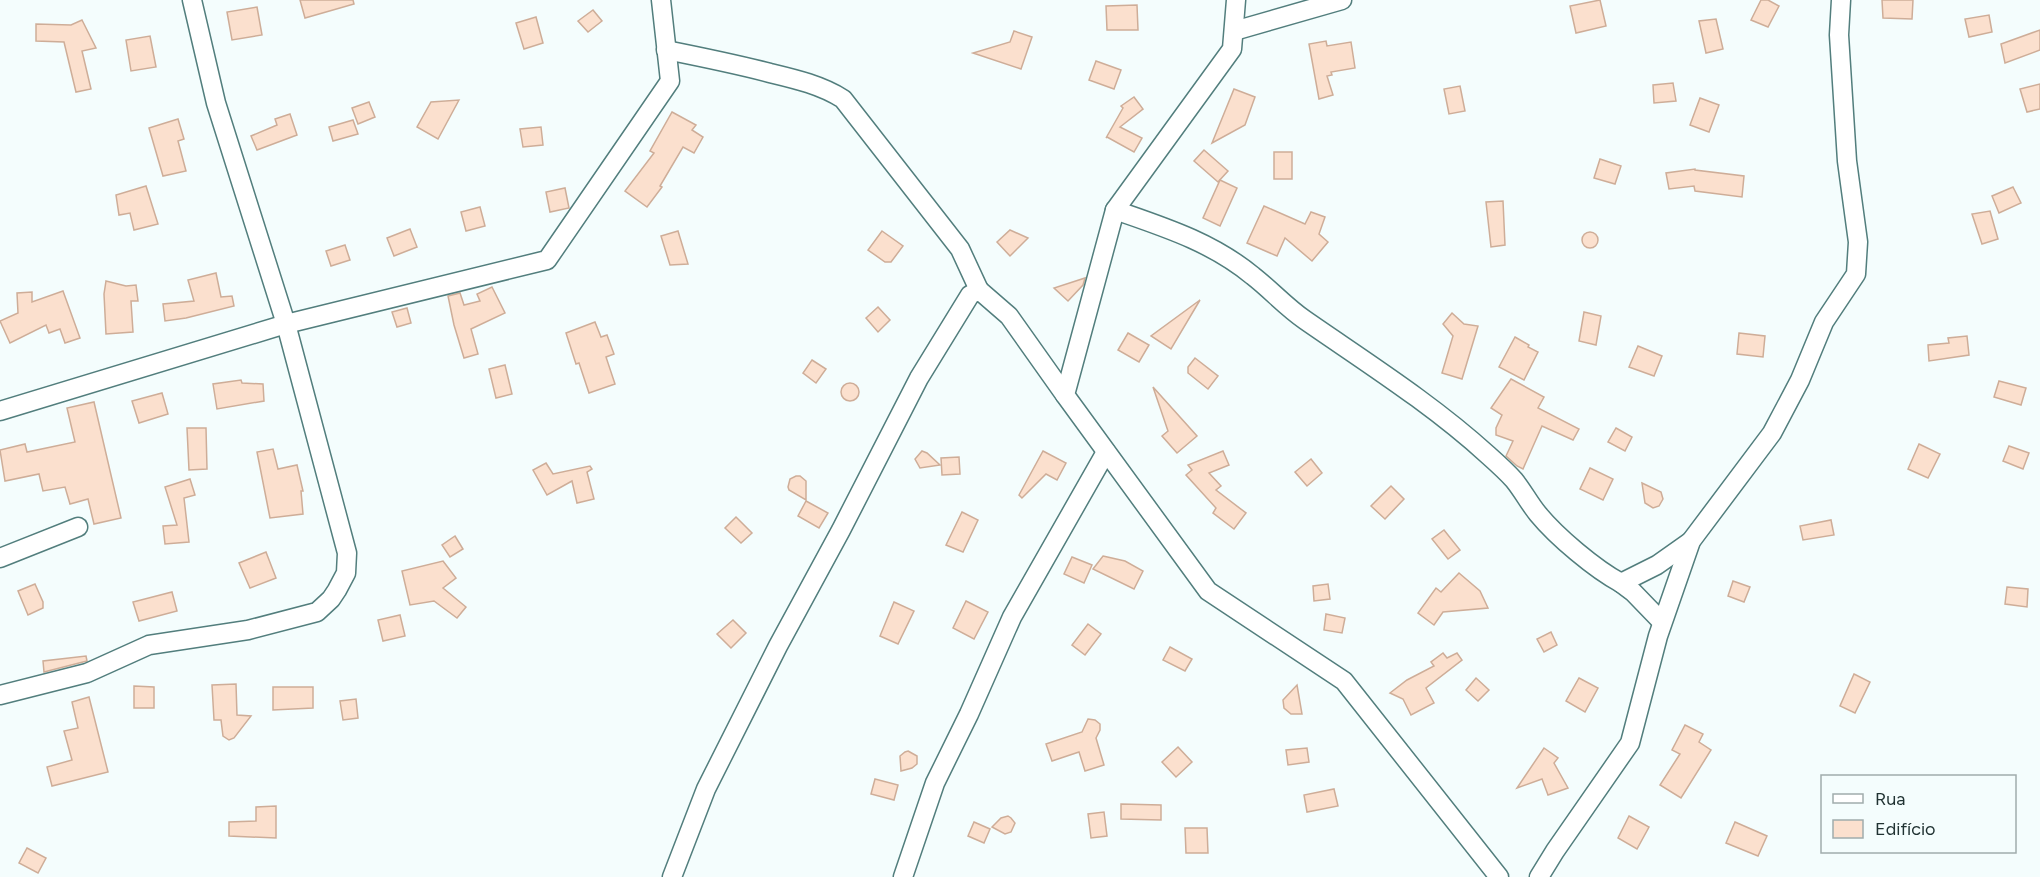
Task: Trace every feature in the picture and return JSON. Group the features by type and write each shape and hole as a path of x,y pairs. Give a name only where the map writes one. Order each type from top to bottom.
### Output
{"street":[{"path":"0,695 87,673 148,645 248,630 316,612 331,599 346,573 347,553 286,324 216,103 192,0"},
{"path":"0,411 286,324 547,260 670,81 660,0"},
{"path":"1065,395 1114,210 1232,49 1236,0"},
{"path":"1234,31 1342,0"},
{"path":"1539,877 1630,743 1662,622 1691,541 1772,433 1800,380 1824,322 1856,274 1858,242 1847,161 1840,46 1841,0"},
{"path":"666,50 727,62 808,83 831,91 843,99 960,249 979,290 1008,316 1208,591 1344,681 1499,877"},
{"path":"1114,210 1189,235 1213,248 1253,275 1287,308 1449,422 1514,480 1538,514 1555,531 1608,576 1633,591 1662,622"},
{"path":"672,877 706,789 778,646 919,378 970,295 979,290"},
{"path":"903,877 935,783 969,714 1012,617 1106,452"},
{"path":"0,558 78,527"},
{"path":"1622,583 1657,564 1691,541"}],"building":[{"path":"300,0 353,0 354,4 305,18"},
{"path":"1600,0 1606,26 1576,33 1570,6"},
{"path":"1761,0 1768,0 1779,6 1768,27 1751,20"},
{"path":"1882,0 1913,0 1912,19 1883,18"},
{"path":"1137,5 1138,30 1107,30 1106,6"},
{"path":"257,7 262,35 232,40 227,12"},
{"path":"593,10 602,21 588,32 578,21"},
{"path":"1989,15 1992,32 1969,37 1965,19"},
{"path":"536,17 543,43 524,49 516,23"},
{"path":"1716,19 1723,49 1706,53 1699,21"},
{"path":"82,20 96,48 82,51 91,89 76,92 64,42 36,41 36,24 71,25"},
{"path":"2040,30 2040,50 2005,63 2001,44"},
{"path":"1014,31 1032,37 1021,69 973,53 1010,42"},
{"path":"150,36 156,67 131,71 126,40"},
{"path":"1326,41 1327,46 1351,42 1355,68 1331,72 1332,75 1327,76 1333,95 1319,99 1309,44"},
{"path":"1096,61 1121,70 1114,89 1089,80"},
{"path":"1673,83 1676,101 1654,103 1653,85"},
{"path":"2040,84 2040,109 2027,112 2020,89"},
{"path":"1460,86 1465,111 1449,114 1444,89"},
{"path":"1234,89 1255,97 1245,125 1212,143"},
{"path":"1134,97 1143,109 1120,127 1142,138 1134,152 1106,138 1123,108 1121,106"},
{"path":"1700,98 1719,105 1709,132 1690,125"},
{"path":"459,100 438,139 417,127 431,102"},
{"path":"369,102 375,117 358,124 352,108"},
{"path":"672,112 696,125 692,130 703,137 694,153 683,147 660,186 662,187 647,207 625,191 654,153 650,151"},
{"path":"290,114 297,135 257,150 251,136 277,125 275,119"},
{"path":"178,119 184,139 178,141 186,171 163,176 149,128"},
{"path":"353,120 358,134 333,141 329,127"},
{"path":"541,127 543,145 523,147 520,129"},
{"path":"1204,150 1228,171 1218,182 1194,161"},
{"path":"1274,152 1292,152 1292,179 1274,179"},
{"path":"1600,159 1621,166 1615,184 1594,178"},
{"path":"1695,169 1744,176 1742,197 1695,191 1694,186 1669,189 1666,173"},
{"path":"1220,180 1237,188 1220,226 1203,218"},
{"path":"146,186 158,224 134,230 130,213 119,215 116,195"},
{"path":"2013,187 2021,203 1999,213 1992,196"},
{"path":"565,188 569,208 550,212 546,192"},
{"path":"1503,201 1505,245 1491,247 1486,202"},
{"path":"1264,206 1305,224 1311,212 1325,217 1319,234 1328,242 1312,261 1285,238 1277,256 1247,243"},
{"path":"480,207 485,226 466,231 461,212"},
{"path":"1990,211 1998,239 1982,244 1972,214"},
{"path":"410,229 417,247 394,256 387,238"},
{"path":"1010,230 1028,238 1010,256 997,242"},
{"path":"678,231 688,264 670,265 661,236"},
{"path":"882,231 903,246 891,262 885,262 868,250"},
{"path":"1587,232 1593,232 1598,240 1596,246 1587,248 1582,243 1582,237"},
{"path":"345,245 350,260 331,266 326,251"},
{"path":"216,273 221,297 232,296 234,306 165,321 163,304 194,301 188,280"},
{"path":"1085,278 1083,285 1068,301 1054,288"},
{"path":"106,281 126,286 136,285 138,301 131,301 133,332 106,334 104,294"},
{"path":"492,287 505,313 471,329 478,354 464,358 448,296 460,293 464,305 480,301 477,294"},
{"path":"63,291 80,338 65,343 60,329 49,333 46,325 10,343 0,321 18,313 17,293 32,292 32,302"},
{"path":"1200,300 1171,349 1151,336"},
{"path":"878,307 890,320 878,332 866,318"},
{"path":"407,308 411,323 397,327 392,312"},
{"path":"1584,312 1601,316 1596,345 1579,341"},
{"path":"1452,313 1464,324 1478,326 1462,379 1442,373 1453,336 1443,324"},
{"path":"595,322 601,337 607,335 614,354 606,357 615,384 589,393 566,333"},
{"path":"1128,333 1149,345 1139,362 1118,350"},
{"path":"1739,333 1765,336 1763,357 1737,354"},
{"path":"1967,336 1969,355 1929,361 1928,345 1949,343 1948,338"},
{"path":"1515,337 1538,352 1524,380 1499,367"},
{"path":"1638,346 1662,356 1654,376 1629,367"},
{"path":"1195,358 1218,376 1208,389 1188,373 1188,367"},
{"path":"812,360 826,369 816,383 803,373"},
{"path":"505,365 512,394 496,398 489,369"},
{"path":"1511,379 1544,397 1538,408 1579,429 1573,440 1542,426 1523,469 1506,456 1513,441 1496,435 1496,428 1502,415 1491,408"},
{"path":"241,380 242,383 263,384 264,401 217,409 213,384"},
{"path":"1999,381 2026,388 2021,405 1994,397"},
{"path":"850,383 856,386 859,392 856,398 850,401 844,398 841,392 844,386"},
{"path":"1153,387 1197,436 1177,453 1162,436 1168,431"},
{"path":"162,393 168,414 139,423 132,401"},
{"path":"94,402 121,518 94,524 88,499 70,504 65,487 43,491 39,474 5,481 0,450 25,444 27,452 75,442 67,408"},
{"path":"187,428 206,428 207,469 189,470"},
{"path":"1616,428 1632,437 1625,451 1608,442"},
{"path":"1919,444 1940,454 1928,478 1908,469"},
{"path":"2009,446 2029,453 2023,469 2003,461"},
{"path":"273,449 278,469 297,465 303,491 301,491 303,514 270,518 257,452"},
{"path":"922,451 940,465 920,468 915,459"},
{"path":"1043,451 1066,463 1057,480 1046,474 1022,498 1019,495"},
{"path":"1223,451 1229,465 1209,473 1221,486 1216,490 1246,513 1234,529 1213,513 1216,508 1186,475 1192,470 1188,465"},
{"path":"959,457 960,474 942,475 941,458"},
{"path":"1311,459 1322,473 1307,486 1295,472"},
{"path":"546,463 553,474 590,466 592,469 587,472 594,499 577,503 572,481 547,495 533,470"},
{"path":"1590,468 1613,479 1603,500 1580,489"},
{"path":"796,476 806,481 806,500 789,490 790,479"},
{"path":"190,479 195,495 184,498 189,542 165,544 163,526 177,525 165,487"},
{"path":"1642,483 1661,492 1663,499 1659,506 1653,508 1645,503"},
{"path":"1391,486 1404,499 1385,519 1371,506"},
{"path":"806,501 828,513 819,528 798,516"},
{"path":"962,512 978,520 963,552 946,545"},
{"path":"736,517 752,533 741,543 725,528"},
{"path":"1831,520 1834,535 1803,540 1800,526"},
{"path":"1444,530 1460,550 1448,559 1432,539"},
{"path":"455,536 463,549 450,557 442,545"},
{"path":"266,552 276,578 250,588 239,563"},
{"path":"1103,556 1125,561 1143,571 1134,589 1093,569"},
{"path":"1072,557 1092,565 1084,583 1064,574"},
{"path":"443,561 456,578 443,588 466,607 457,618 434,601 410,605 402,571"},
{"path":"1459,573 1480,591 1488,608 1443,612 1434,625 1418,613 1436,588 1441,592"},
{"path":"1733,581 1750,587 1744,602 1728,596"},
{"path":"35,584 43,602 43,608 28,615 18,591"},
{"path":"1328,584 1330,599 1314,601 1313,586"},
{"path":"2007,587 2028,589 2027,607 2005,604"},
{"path":"172,592 177,611 139,621 133,602"},
{"path":"966,601 988,612 974,639 953,628"},
{"path":"894,602 914,611 898,644 880,636"},
{"path":"1326,614 1345,618 1342,633 1324,630"},
{"path":"400,615 405,636 383,641 378,620"},
{"path":"733,620 746,633 731,648 717,634"},
{"path":"1088,624 1101,634 1085,655 1072,645"},
{"path":"1551,632 1557,645 1544,652 1537,639"},
{"path":"1170,647 1192,659 1185,671 1163,660"},
{"path":"1443,653 1447,658 1457,653 1462,660 1426,688 1434,703 1411,715 1403,699 1390,693 1407,680 1434,666 1431,662"},
{"path":"86,656 87,661 44,672 43,661"},
{"path":"1854,674 1870,682 1855,713 1840,706"},
{"path":"1476,678 1489,690 1478,701 1466,690"},
{"path":"1579,678 1598,688 1585,712 1566,701"},
{"path":"236,684 237,715 251,716 234,738 229,740 223,736 221,720 214,720 212,685"},
{"path":"1297,685 1302,714 1291,714 1284,708 1283,700"},
{"path":"134,686 154,687 154,708 134,708"},
{"path":"273,687 313,687 313,708 273,710"},
{"path":"89,697 108,772 52,786 47,767 72,760 64,731 78,728 72,702"},
{"path":"356,699 358,718 343,720 340,701"},
{"path":"1088,719 1100,724 1096,738 1104,765 1085,771 1079,752 1052,761 1046,744 1082,732"},
{"path":"1685,725 1703,734 1699,742 1711,750 1681,798 1660,785 1680,754 1672,750"},
{"path":"1178,747 1192,762 1176,777 1162,762"},
{"path":"1307,748 1309,762 1288,765 1286,750"},
{"path":"1544,748 1558,758 1554,763 1568,788 1548,795 1542,779 1517,788"},
{"path":"908,751 917,756 917,764 901,771 900,756"},
{"path":"875,779 898,785 894,800 871,794"},
{"path":"1334,789 1338,806 1307,812 1304,795"},
{"path":"1121,804 1161,805 1161,820 1121,819"},
{"path":"276,806 276,838 229,836 229,822 256,821 256,807"},
{"path":"1104,812 1107,836 1091,838 1088,814"},
{"path":"1008,816 1015,823 1011,832 1005,834 992,827 1001,818"},
{"path":"1629,816 1649,827 1637,849 1618,838"},
{"path":"974,822 990,829 984,843 968,836"},
{"path":"1735,822 1767,836 1758,856 1726,843"},
{"path":"1185,828 1207,828 1208,853 1186,853"},
{"path":"27,848 46,858 38,873 19,863"}]}
